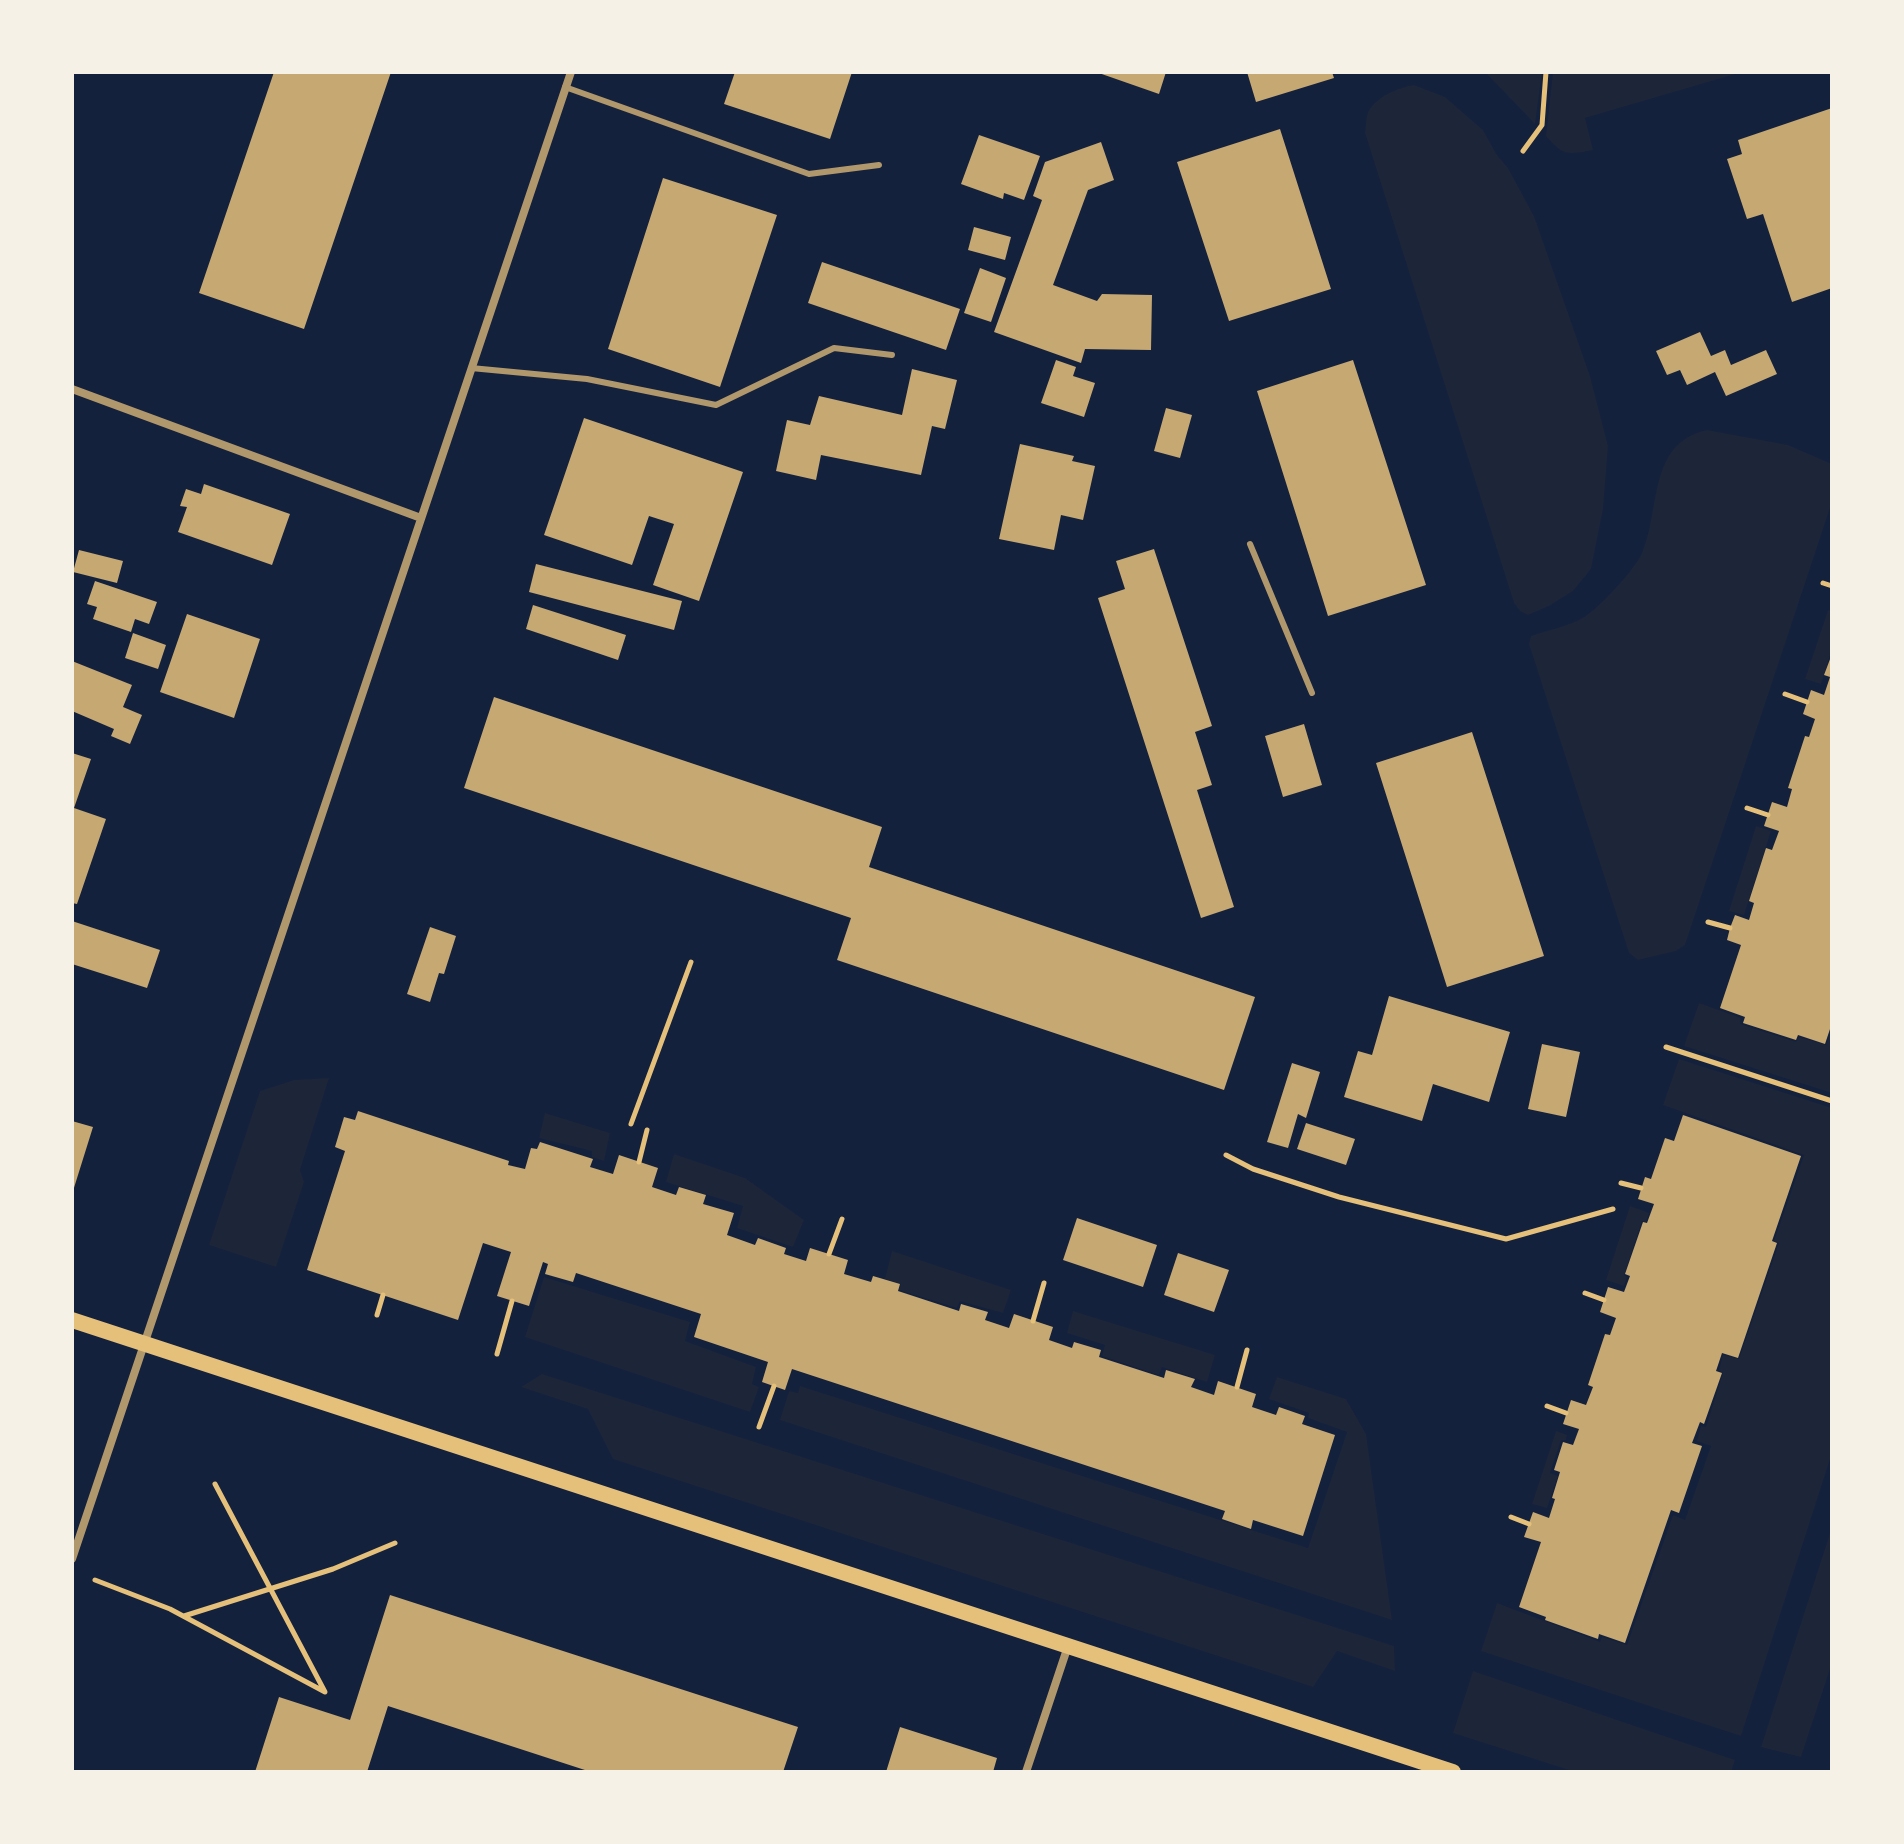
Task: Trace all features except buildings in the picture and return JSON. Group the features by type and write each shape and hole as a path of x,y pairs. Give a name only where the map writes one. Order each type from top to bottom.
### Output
{"main road":[{"path":"72,1320 1453,1772"}],"street":[{"path":"72,1559 571,72"},
{"path":"72,389 421,518"},
{"path":"1026,1772 1068,1646"}],"lane":[{"path":"565,87 809,174 879,165"},
{"path":"471,368 587,379 716,405 834,348 892,355"},
{"path":"1250,544 1312,693"}],"path":[{"path":"1523,151 1542,125 1546,72"},
{"path":"1823,583 1832,586"},
{"path":"1785,694 1807,702"},
{"path":"1747,808 1768,815"},
{"path":"1708,922 1730,928"},
{"path":"631,1124 691,962"},
{"path":"1666,1047 1832,1101"},
{"path":"639,1162 647,1130"},
{"path":"1226,1155 1253,1169 1339,1197 1506,1239 1613,1209"},
{"path":"1621,1183 1641,1188"},
{"path":"829,1254 842,1219"},
{"path":"1033,1321 1044,1283"},
{"path":"1585,1293 1604,1300"},
{"path":"377,1315 383,1295"},
{"path":"497,1354 512,1301"},
{"path":"1237,1387 1247,1350"},
{"path":"759,1427 774,1386"},
{"path":"1547,1406 1566,1413"},
{"path":"86,1576 183,1617 325,1692 215,1484"},
{"path":"1511,1517 1529,1524"},
{"path":"183,1617 333,1569 395,1543"}],"shaded area":[{"path":"1485,72 1542,72 1535,124"},
{"path":"1553,72 1742,72 1585,118 1593,150 1571,153 1561,151 1546,136"},
{"path":"1414,85 1445,97 1483,130 1534,216 1590,376 1608,446 1603,509 1591,569 1573,591 1528,615 1514,603 1365,133 1368,112 1377,101 1394,91"},
{"path":"1707,430 1788,445 1832,464 1832,502 1685,945 1676,951 1638,960 1629,953 1529,644 1531,636 1584,617 1625,578 1642,553 1648,536 1665,463 1674,449 1688,437"},
{"path":"1828,610 1832,611 1832,648 1821,684 1805,679"},
{"path":"1756,826 1771,831 1744,915 1729,911"},
{"path":"1699,1003 1741,1018 1740,1024 1796,1042 1799,1037 1826,1045 1832,1029 1832,1093 1684,1046"},
{"path":"1679,1059 1832,1108 1832,1453 1741,1736 1481,1651 1497,1603 1600,1642 1602,1637 1627,1645 1673,1515 1685,1520 1711,1446 1697,1441 1701,1426 1706,1427 1723,1373 1719,1370 1723,1355 1739,1359 1779,1243 1774,1241 1804,1155 1663,1105"},
{"path":"329,1078 300,1170 304,1182 276,1267 209,1245 260,1091 294,1080"},
{"path":"545,1113 610,1133 604,1161 592,1157 592,1151 539,1138"},
{"path":"674,1154 745,1178 804,1220 793,1247 737,1228 743,1206 666,1182"},
{"path":"1630,1206 1649,1213 1646,1222 1642,1221 1624,1275 1627,1277 1624,1286 1606,1280"},
{"path":"892,1251 1011,1290 1003,1313 960,1301 957,1308 899,1290 901,1284 885,1279"},
{"path":"544,1277 690,1322 685,1341 756,1367 752,1384 759,1387 750,1412 525,1337"},
{"path":"1073,1311 1215,1355 1207,1382 1162,1367 1159,1375 1102,1356 1105,1345 1067,1333"},
{"path":"542,1374 1394,1646 1395,1671 1337,1651 1313,1687 613,1459 588,1409 521,1387"},
{"path":"1277,1377 1346,1399 1366,1434 1392,1620 780,1420 789,1391 798,1393 800,1386 1308,1548 1347,1432 1308,1418 1309,1413 1269,1399"},
{"path":"1556,1431 1567,1435 1566,1440 1561,1440 1550,1473 1558,1476 1547,1508 1532,1504"},
{"path":"1832,1527 1832,1663 1801,1757 1761,1747"},
{"path":"1473,1671 1735,1760 1731,1772 1575,1772 1453,1733"}]}
